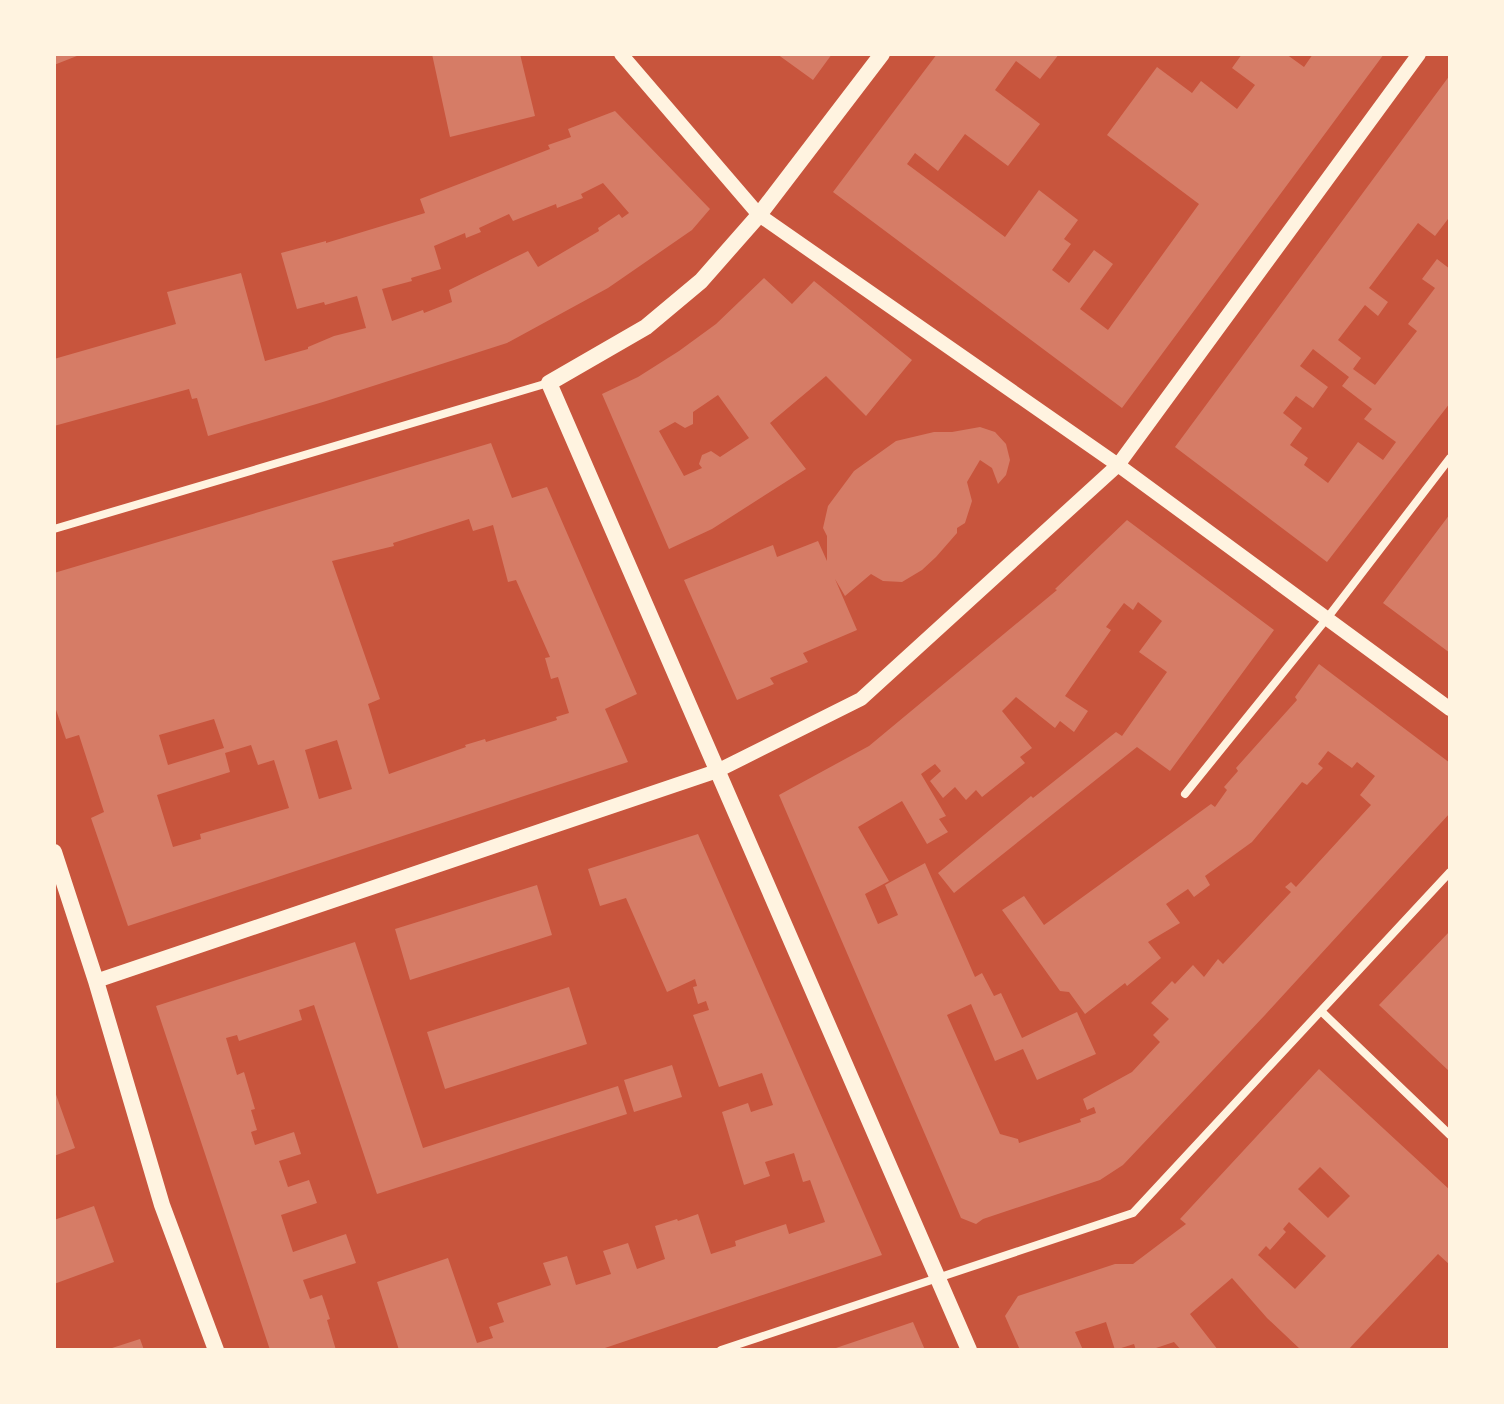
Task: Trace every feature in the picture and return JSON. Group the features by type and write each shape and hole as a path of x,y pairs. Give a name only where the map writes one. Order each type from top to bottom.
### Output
{"main road":[{"path":"882,54 759,215 701,281 646,327 549,383 969,1350"},
{"path":"54,852 96,981 162,1205 216,1350"}],"street":[{"path":"621,54 759,215 1118,465 1450,709"},
{"path":"96,981 717,771 861,699 1118,465 1419,54"},
{"path":"54,529 549,383"},
{"path":"1185,794 1328,617 1450,458"},
{"path":"721,1350 1133,1213 1450,872"},
{"path":"1322,1012 1450,1135"}],"building":[{"path":"54,54 82,54 54,65"},
{"path":"432,54 520,54 535,116 450,137"},
{"path":"777,54 832,54 813,80"},
{"path":"937,54 1059,54 1040,79 1016,61 995,90 1040,124 1008,166 965,134 938,171 915,153 907,164 1005,237 1039,190 1078,220 1064,239 1071,244 1052,270 1069,283 1094,250 1113,264 1080,309 1108,330 1199,204 1107,135 1157,67 1192,93 1201,81 1237,109 1255,85 1232,68 1242,54 1286,54 1304,67 1313,54 1384,54 1122,408 833,192"},
{"path":"1450,75 1450,220 1435,236 1418,223 1369,288 1388,302 1378,316 1365,305 1338,340 1361,358 1353,369 1375,385 1417,331 1408,324 1435,288 1422,279 1437,259 1450,269 1450,403 1327,562 1175,447","holes":["1313,349 1349,377 1342,386 1372,409 1364,419 1396,442 1383,460 1358,442 1328,483 1304,465 1308,458 1290,445 1302,428 1283,413 1296,396 1313,408 1328,387 1300,366"]},
{"path":"615,111 710,209 692,230 608,288 507,343 208,436 197,398 192,399 189,389 54,426 54,359 176,324 167,292 241,273 265,361 366,328 357,296 297,309 281,253 326,243 425,213 420,199 550,149 548,145 571,137 568,129","holes":["603,183 629,213 622,218 619,214 598,228 599,231 538,267 528,251 449,290 452,302 392,321 382,289 441,269 434,246 465,233 466,238 481,232 479,228 509,214 513,221 556,204 557,208 583,198 581,194"]},
{"path":"764,278 792,304 814,281 912,360 866,416 826,376 770,423 806,469 712,529 669,549 602,394 638,377 716,324","holes":["718,395 749,438 720,457 711,451 702,455 699,464 702,468 684,476 659,431 675,422 685,428 693,424 693,412"]},
{"path":"980,427 995,432 1006,444 1010,460 1006,475 998,484 992,468 980,460 967,482 972,501 965,523 957,528 957,533 936,557 902,582 883,581 871,574 845,596 835,579 857,630 803,653 808,662 770,678 774,684 737,700 684,580 773,545 777,557 818,541 827,561 827,536 823,528 828,506 854,471 896,441 934,432"},
{"path":"491,443 512,498 547,487 637,694 605,709 628,762 128,926 91,818 104,812 79,735 66,739 54,704 54,573","holes":["469,519 473,531 493,525 508,582 516,580 550,657 545,658 551,679 558,677 569,713 556,717 557,720 486,742 485,739 465,745 389,774 368,704 380,699 332,561 394,546 393,543","214,719 224,748 168,765 159,735","337,740 352,789 319,799 305,750","251,745 258,765 274,760 289,808 200,834 201,839 173,847 157,795 230,772 225,753"]},
{"path":"1450,514 1450,653 1383,603"},
{"path":"1127,520 1274,630 1170,771 1137,747 954,893 938,873 1031,796 1033,798 1116,732 1122,736 1167,672 1139,652 1162,621 1138,602 1133,610 1124,603 1106,627 1111,630 1065,696 1088,711 1074,732 1060,721 1055,728 1016,697 1002,711 1032,748 1020,757 1025,763 982,797 976,790 966,800 955,787 943,798 930,781 941,771 935,764 921,774 946,816 939,819 948,832 927,844 902,801 858,827 889,881 865,894 878,924 898,915 885,885 925,863 975,977 982,973 994,996 1001,993 1022,1038 1077,1012 1096,1054 1037,1080 1023,1049 995,1061 971,1004 947,1015 1000,1134 1018,1139 1019,1143 1081,1122 1080,1119 1096,1113 1094,1107 1087,1110 1083,1099 1132,1072 1160,1042 1153,1035 1169,1019 1151,1003 1193,965 1204,977 1218,959 1223,964 1291,892 1285,887 1291,882 1296,887 1371,805 1360,795 1375,776 1357,762 1352,768 1328,751 1318,764 1323,768 1307,785 1302,782 1252,842 1205,876 1210,885 1194,897 1188,889 1166,904 1180,923 1148,942 1161,958 1085,1014 1069,992 1060,991 1002,910 1024,896 1044,925 1211,804 1215,807 1227,790 1224,787 1238,771 1236,768 1297,700 1295,697 1319,664 1450,763 1450,813 1123,1165 1100,1180 976,1224 961,1218 779,795 869,746 1057,590"},
{"path":"698,834 882,1255 599,1350 399,1350 377,1282 448,1258 477,1343 493,1338 489,1327 504,1322 497,1303 551,1285 543,1263 567,1256 576,1285 611,1274 603,1251 628,1243 637,1269 665,1259 655,1226 677,1219 698,1214 711,1254 736,1246 735,1241 786,1224 789,1234 825,1222 810,1180 803,1182 794,1153 765,1162 770,1176 744,1185 722,1112 748,1103 751,1112 773,1105 762,1073 719,1087 693,1015 709,1010 706,1001 698,1004 693,987 697,986 695,979 667,992 626,898 600,906 588,869"},
{"path":"537,885 552,935 410,980 395,929"},
{"path":"1450,931 1450,1072 1379,1005"},
{"path":"355,942 423,1148 618,1086 627,1114 377,1194 314,1005 299,1010 302,1020 239,1041 237,1035 226,1038 237,1075 244,1072 255,1109 251,1110 257,1130 251,1132 255,1145 294,1132 301,1154 279,1161 288,1187 309,1180 317,1203 281,1215 293,1252 346,1234 356,1263 303,1280 310,1299 322,1295 336,1350 270,1350 156,1006"},
{"path":"569,987 587,1044 445,1089 427,1032"},
{"path":"672,1065 682,1097 634,1112 624,1080"},
{"path":"1319,1069 1450,1190 1450,1265 1438,1254 1348,1350 1301,1350 1267,1318 1232,1278 1190,1314 1218,1350 1181,1350 1174,1342 1150,1350 1136,1350 1134,1344 1115,1350 1106,1322 1075,1332 1083,1350 1020,1350 1005,1316 1018,1296 1115,1264 1133,1264 1186,1224 1180,1219","holes":["1320,1167 1350,1196 1328,1218 1298,1189","1289,1222 1326,1256 1295,1289 1258,1255 1266,1246 1270,1250 1286,1232 1283,1229"]},
{"path":"54,1089 75,1148 54,1156"},
{"path":"94,1206 114,1262 54,1284 54,1220"},
{"path":"913,1322 925,1350 833,1350 833,1349"},
{"path":"140,1339 144,1350 109,1350 109,1349"}]}
